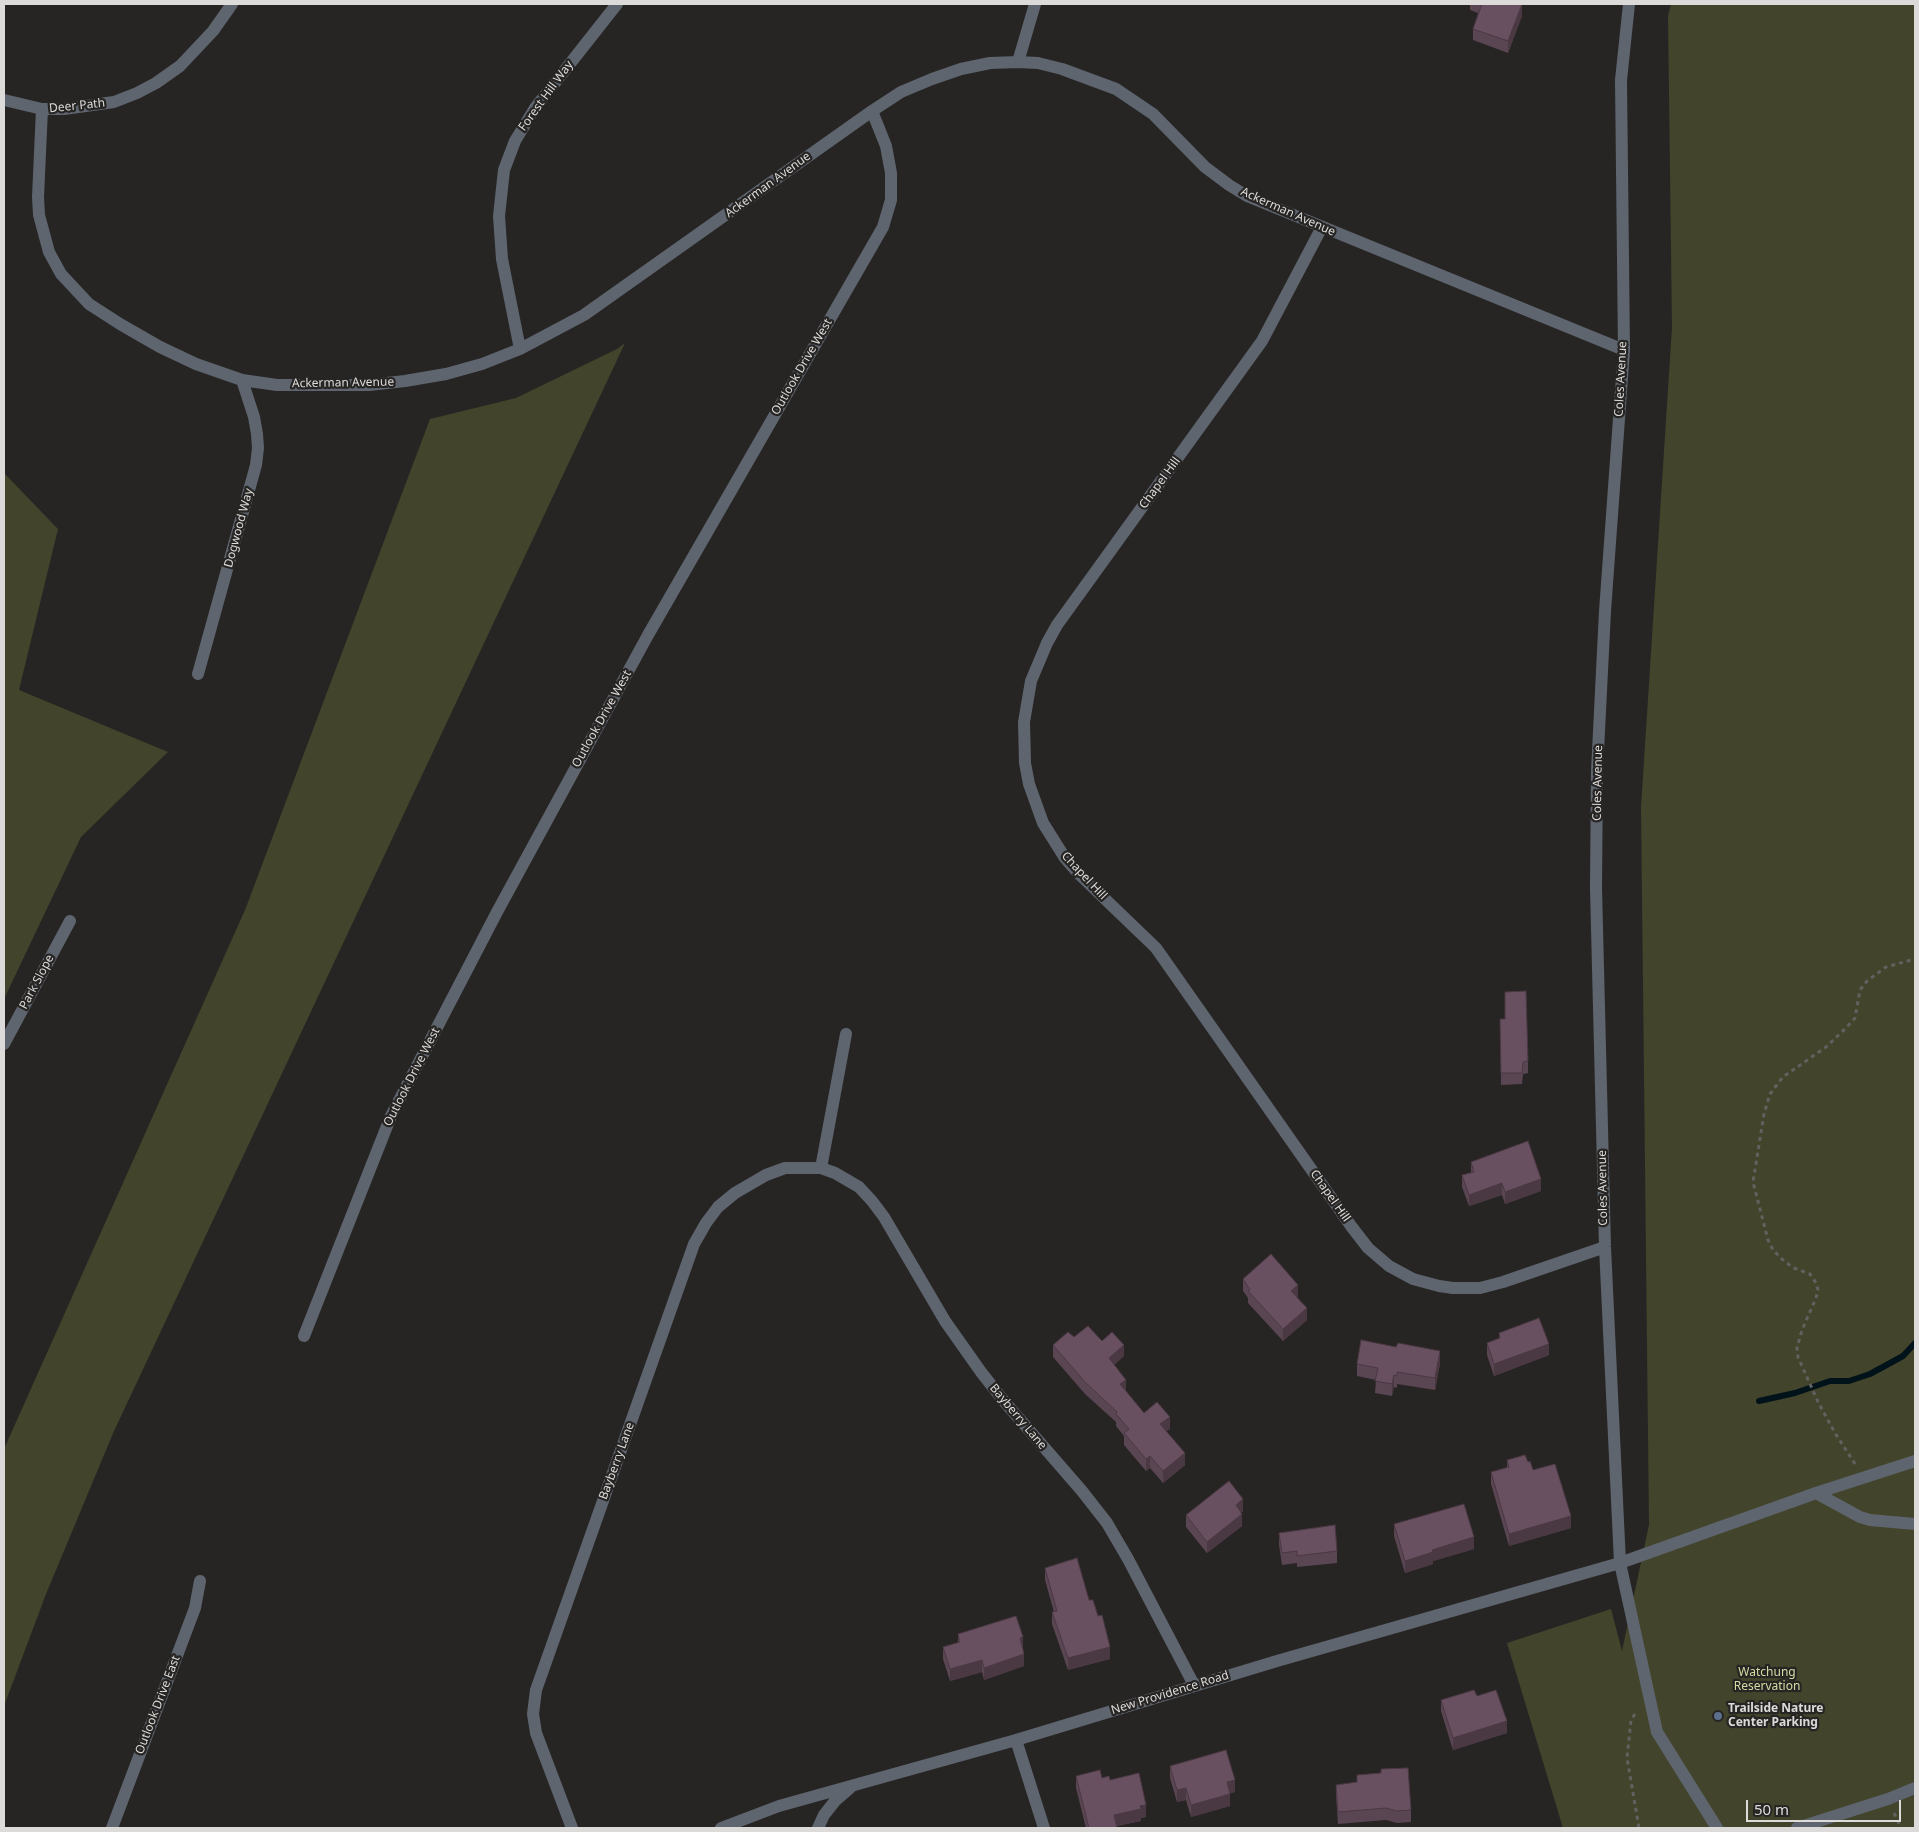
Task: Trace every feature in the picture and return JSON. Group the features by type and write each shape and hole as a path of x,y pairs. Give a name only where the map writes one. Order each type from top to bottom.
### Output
{"street":[{"name":"Deer Path","path":"4,100 42,109 64,110 114,102 156,83 180,66 214,31 232,4"},
{"name":"Forest Hill Way","path":"520,348 502,259 499,216 504,170 515,141 535,108 617,4"},
{"path":"1018,62 1035,4"},
{"name":"Coles Avenue","path":"1629,4 1621,80 1624,350 1605,611 1597,771 1596,888 1604,1247 1620,1563 1654,1722 1659,1736 1717,1828"},
{"name":"Ackerman Avenue","path":"42,109 38,197 39,216 49,252 60,274 89,304 120,324 160,347 196,364 242,380 277,384 329,385 405,381 446,374 520,348 584,315 901,92 932,79 961,70 990,63 1018,62 1038,63 1062,69 1116,89 1153,114 1205,167 1228,185 1266,205 1624,350"},
{"name":"Outlook Drive West","path":"304,1336 391,1116 493,920 648,635 883,227 891,200 891,173 886,146 872,111"},
{"name":"Chapel Hill","path":"1322,227 1262,341 1057,625 1047,643 1031,681 1024,722 1025,756 1029,784 1043,823 1065,858 1079,874 1156,948 1351,1226 1368,1248 1389,1266 1413,1279 1439,1286 1480,1288 1504,1282 1604,1247"},
{"name":"Dogwood Way","path":"198,674 256,465 257,434 254,417 242,380"},
{"name":"Park Slope","path":"4,1044 70,921"},
{"path":"821,1168 846,1034"},
{"name":"Bayberry Lane","path":"572,1828 536,1733 533,1714 536,1690 689,1258 706,1222 718,1207 735,1192 766,1174 785,1168 821,1168 835,1173 853,1184 872,1201 884,1217 945,1321 980,1372 1107,1522 1194,1685"},
{"name":"New Providence Road","path":"721,1828 779,1806 1016,1740 1194,1685 1620,1563 1864,1476 1915,1461"},
{"path":"1816,1493 1860,1517 1870,1520 1915,1524"},
{"name":"Outlook Drive East","path":"112,1828 196,1608 200,1582"},
{"path":"1016,1740 1044,1828"},
{"path":"818,1828 824,1815 835,1800 854,1785"},
{"path":"1798,1828 1915,1788"}],"path":[{"path":"1864,1476 1835,1433 1818,1402 1798,1357 1797,1348 1805,1321 1814,1306 1818,1290 1816,1283 1810,1274 1794,1268 1773,1250 1768,1240 1753,1182 1764,1114 1770,1094 1783,1077 1826,1047 1855,1018 1860,990 1867,980 1886,967 1915,959"},
{"path":"1639,1828 1627,1758 1631,1720 1648,1695"}],"green space":[{"name":"Watchung Reservation","path":"1671,4 1915,4 1915,1828 1563,1828 1507,1643 1611,1609 1622,1651 1649,1525 1641,807 1672,327 1668,16"},
{"path":"625,343 114,1431 46,1594 4,1706 4,1449 245,910 430,419 516,398 617,349"},
{"path":"4,473 58,529 19,690 168,752 81,837 4,999"}],"building":[{"path":"1482,4 1522,4 1508,41 1473,29"},
{"path":"1526,991 1528,1061 1523,1062 1522,1073 1501,1073 1500,1019 1505,1019 1505,992"},
{"path":"1528,1141 1541,1179 1505,1192 1502,1183 1469,1195 1462,1175 1474,1172 1471,1162"},
{"path":"1271,1254 1298,1285 1291,1291 1307,1308 1283,1329 1248,1291 1250,1290 1243,1279"},
{"path":"1539,1318 1549,1344 1494,1364 1487,1343 1500,1338 1499,1333"},
{"path":"1088,1326 1102,1341 1112,1332 1124,1345 1109,1358 1126,1380 1120,1384 1144,1413 1157,1402 1170,1417 1160,1424 1185,1453 1163,1471 1150,1456 1146,1459 1124,1433 1129,1429 1116,1414 1117,1412 1085,1382 1053,1345 1068,1332 1074,1337"},
{"path":"1361,1340 1396,1347 1398,1343 1440,1351 1435,1378 1397,1372 1397,1376 1394,1375 1392,1384 1375,1381 1378,1368 1357,1364"},
{"path":"1525,1455 1528,1462 1530,1461 1533,1470 1555,1464 1571,1516 1509,1534 1491,1472 1509,1467 1507,1460"},
{"path":"1229,1481 1243,1499 1236,1505 1242,1514 1207,1542 1186,1515"},
{"path":"1464,1504 1474,1537 1432,1550 1433,1552 1405,1561 1394,1524"},
{"path":"1335,1525 1337,1551 1297,1556 1297,1551 1282,1553 1279,1533"},
{"path":"1077,1558 1089,1600 1093,1600 1098,1616 1102,1615 1110,1647 1068,1658 1052,1612 1057,1611 1045,1568"},
{"path":"1016,1616 1023,1637 1020,1638 1024,1654 984,1668 982,1660 950,1669 943,1647 960,1642 958,1634"},
{"path":"1474,1690 1477,1696 1496,1690 1507,1721 1453,1738 1441,1700"},
{"path":"1226,1750 1235,1780 1227,1782 1230,1794 1191,1805 1186,1788 1177,1790 1170,1766"},
{"path":"1408,1768 1411,1810 1397,1811 1386,1808 1338,1812 1336,1785 1357,1782 1357,1775 1381,1773 1381,1769"},
{"path":"1100,1770 1102,1778 1109,1776 1110,1780 1139,1773 1146,1805 1140,1806 1141,1809 1114,1815 1117,1828 1089,1828 1076,1776"}],"waterway":[{"path":"1759,1401 1795,1393 1830,1381 1849,1381 1870,1374 1903,1356 1915,1343"}],"place":[{"name":"Trailside Nature Center Parking","path":"1718,1716"}]}
